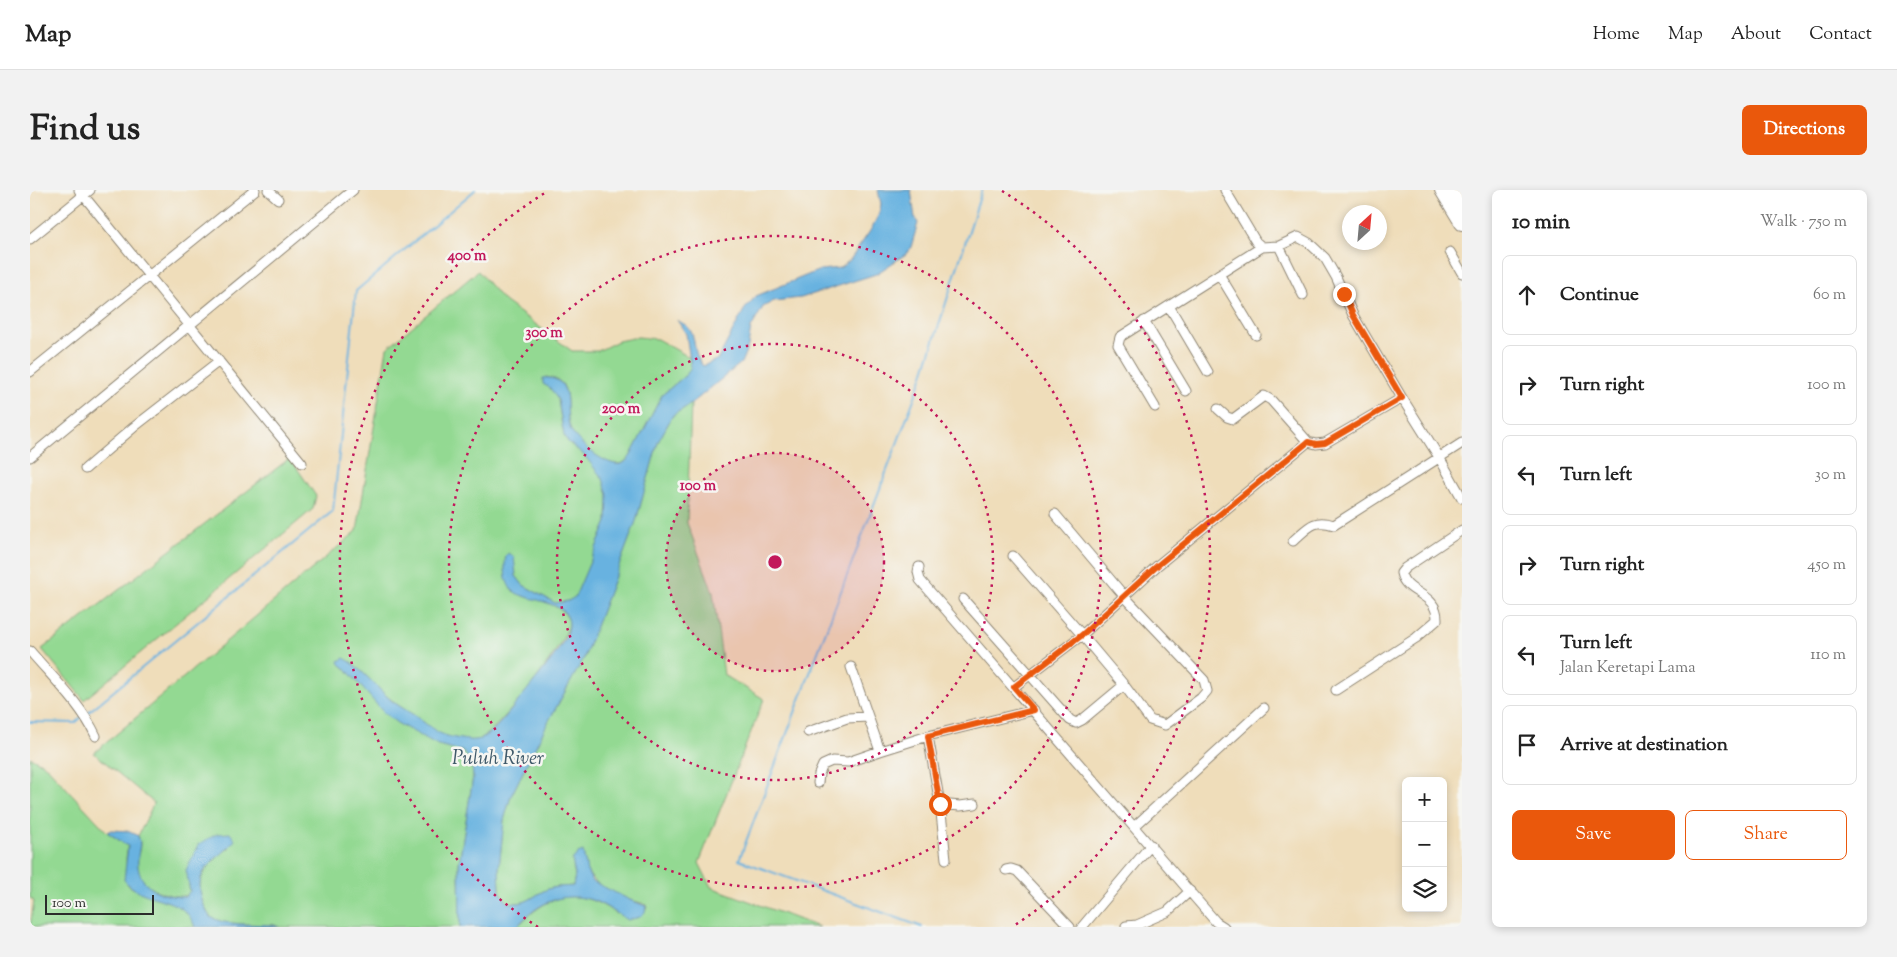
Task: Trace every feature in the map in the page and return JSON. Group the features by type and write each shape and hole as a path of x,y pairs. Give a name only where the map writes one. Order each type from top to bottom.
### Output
{"highway":[{"path":"1442,190 1462,223"},
{"path":"1455,190 1462,202"}],"street":[{"path":"30,372 148,275 256,190"},
{"path":"268,190 278,199"},
{"path":"30,457 353,190"},
{"path":"1225,190 1256,242 1262,247"},
{"path":"30,239 84,192 148,275 302,463"},
{"path":"1156,407 1118,345 1120,337 1262,247 1279,246 1298,237 1309,242 1322,254 1336,277 1353,315 1462,498"},
{"path":"1279,246 1303,295"},
{"path":"1450,252 1462,274"},
{"path":"1219,274 1256,334"},
{"path":"1169,306 1208,372"},
{"path":"1144,322 1186,391"},
{"path":"85,469 134,427 218,361"},
{"path":"1218,409 1227,417 1233,419 1264,396 1271,400 1308,442 1316,444 1325,443 1402,398"},
{"path":"1014,687 1082,635 1158,565 1308,442"},
{"path":"1293,542 1314,523 1323,522 1334,525 1353,514 1462,443"},
{"path":"1013,556 1124,685 1150,720 1165,725 1200,698 1206,690 1204,680 1125,597 1055,514"},
{"path":"1336,690 1402,647 1436,620 1436,607 1426,597 1407,584 1401,572 1462,530"},
{"path":"919,567 920,580 1135,826 1216,922 1224,927"},
{"path":"963,599 1070,720 1076,723 1082,720 1124,685"},
{"path":"30,651 77,705 96,736"},
{"path":"851,666 880,751"},
{"path":"1135,826 1264,708"},
{"path":"818,783 823,765 832,761 848,762 928,736 1034,710"},
{"path":"808,732 847,718 868,718"},
{"path":"928,736 940,804 946,859"},
{"path":"940,804 960,806 975,804"},
{"path":"1082,927 1151,845"},
{"path":"1006,870 1017,871 1070,927"},
{"path":"1126,926 1137,925 1167,912 1190,891"}],"green space":[{"path":"478,271 504,301 572,351 598,351 618,341 638,337 657,339 689,357 691,367 687,374 662,395 630,457 619,464 611,463 597,456 577,439 569,422 563,385 553,378 546,377 558,400 562,426 568,442 584,455 604,479 608,495 607,522 575,598 555,603 523,585 516,576 515,565 505,566 525,596 551,604 563,612 569,622 566,632 546,666 515,705 486,734 477,740 469,740 439,734 388,697 351,662 340,664 369,694 438,745 462,751 472,764 473,777 459,864 460,927 279,927 274,925 223,922 210,917 201,894 200,885 202,877 212,862 230,847 187,874 190,891 187,895 170,895 153,889 143,881 137,865 140,844 138,836 154,803 94,753 357,531 387,348"},
{"path":"691,404 687,523 713,592 724,675 764,699 699,863 711,887 819,927 517,927 540,907 564,897 589,899 617,914 647,908 644,904 611,893 595,881 587,871 573,867 575,875 573,886 546,890 527,901 507,902 500,891 499,868 504,820 511,796 548,722 584,658 636,521 658,442 673,415"},
{"path":"290,458 316,496 313,509 84,700 42,649"},
{"path":"30,757 45,765 107,832 128,846 126,858 128,885 184,910 195,927 30,927 34,901 30,898"}],"water":[{"name":"Puluh River","path":"878,190 911,190 915,218 918,223 911,247 906,254 876,274 801,298 774,301 763,307 751,328 748,346 741,363 691,404 673,415 658,442 636,521 584,658 548,722 511,796 504,820 499,868 500,891 507,902 527,901 546,890 573,886 575,875 572,860 578,853 583,851 587,871 592,881 646,906 645,912 640,917 628,920 597,902 574,897 553,900 543,905 525,918 517,927 460,927 459,864 473,777 472,764 462,751 438,745 397,723 384,713 339,661 344,658 351,662 392,701 442,734 473,740 480,739 492,731 547,666 565,639 569,621 565,613 558,608 519,595 510,588 505,574 506,555 509,553 514,557 516,576 523,585 555,603 568,601 575,597 607,522 608,495 603,479 584,455 568,442 564,436 558,400 550,388 543,384 543,378 554,379 563,386 570,428 578,440 592,452 607,461 615,464 624,463 630,457 662,395 687,374 691,367 686,334 677,320 691,331 697,356 703,366 718,359 744,310 756,296 820,270 840,268 850,260 879,214 881,204"},
{"path":"111,830 130,831 138,836 140,844 138,868 145,883 151,888 167,895 185,897 190,891 186,870 199,844 217,834 230,833 235,840 209,865 201,877 200,891 206,911 210,917 223,922 274,925 279,927 195,927 189,916 182,909 142,893 124,880 128,846 107,832"}],"waterway":[{"path":"86,714 333,511 356,291 475,190"},
{"path":"922,927 739,860 922,378 982,190"},
{"path":"30,722 75,723 82,717"}],"route":[{"path":"940,804 928,736 1034,710 1014,687 1082,635 1158,565 1308,442 1316,444 1325,443 1402,398 1353,315 1344,294"}]}
